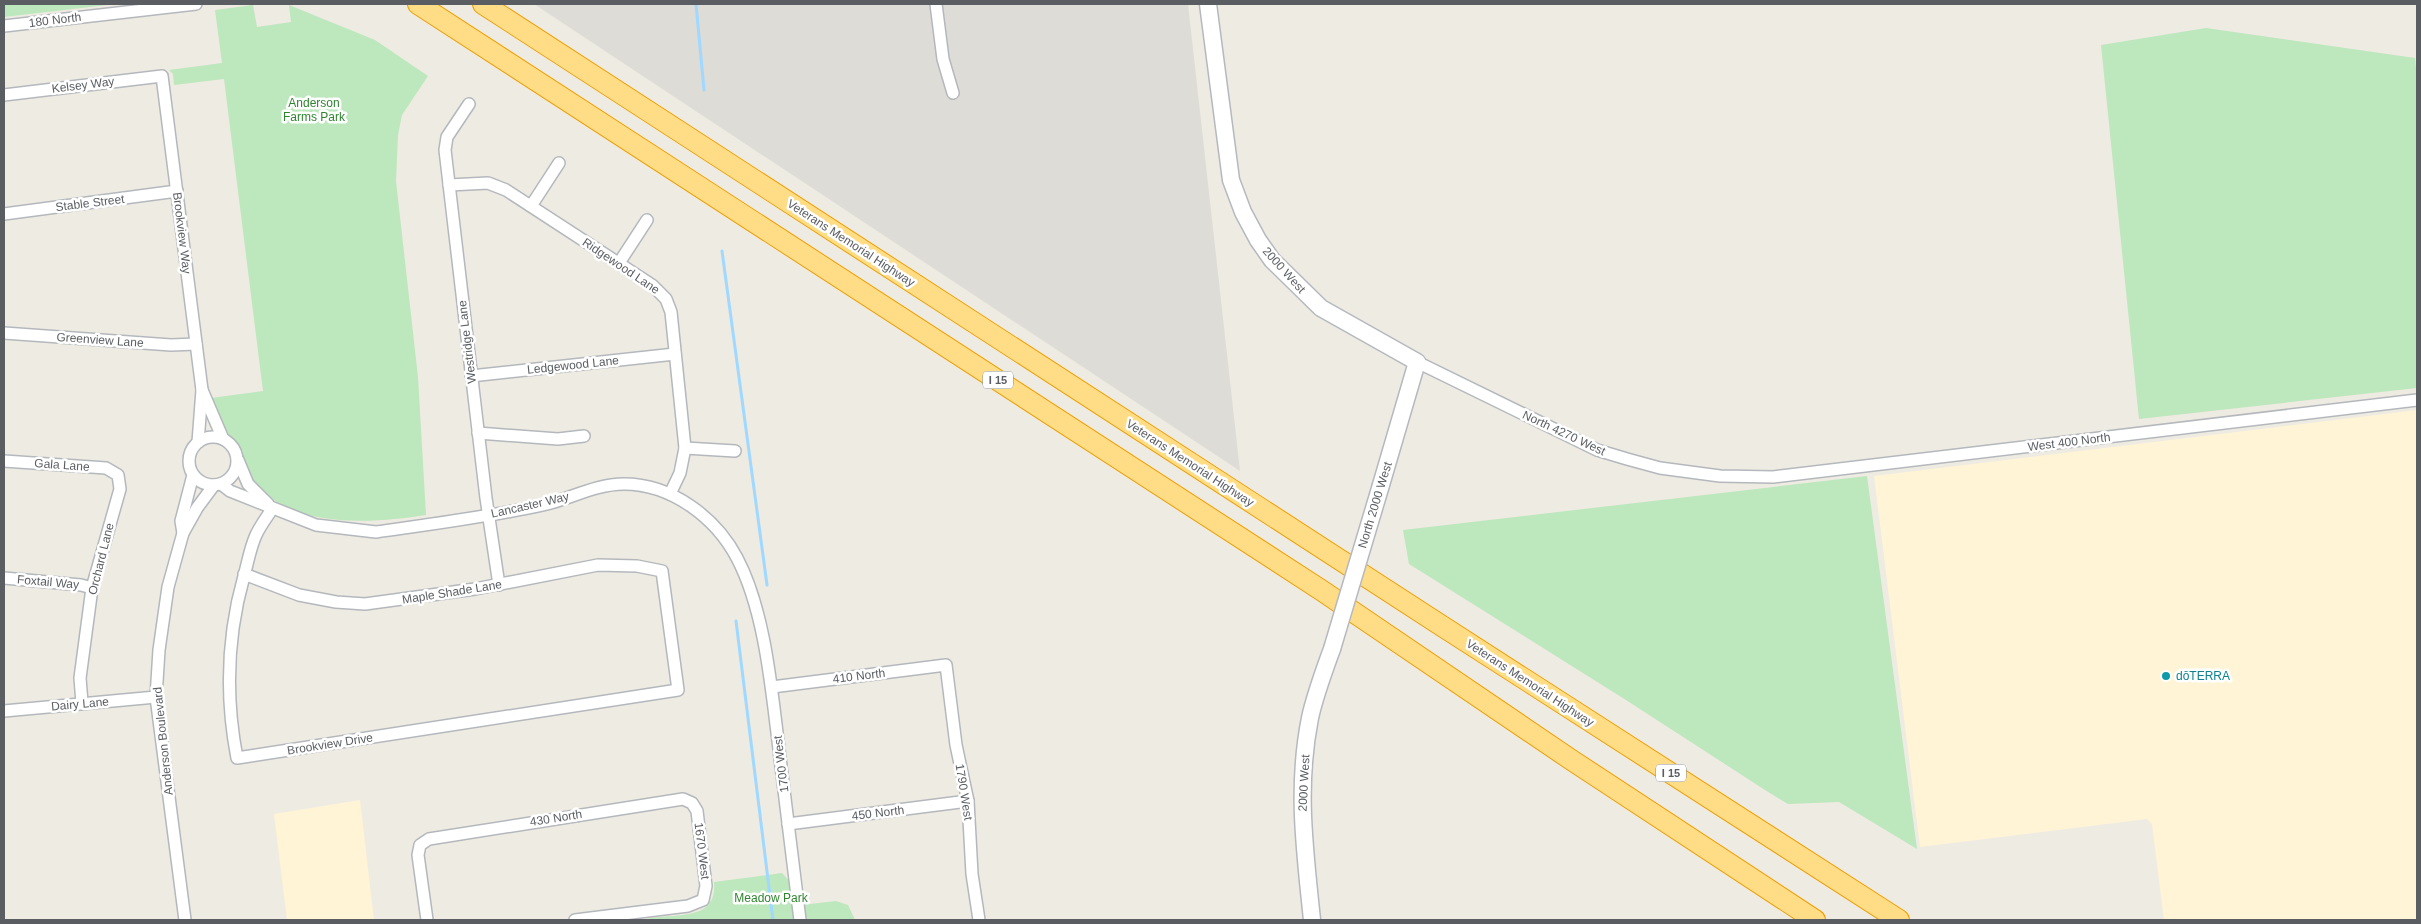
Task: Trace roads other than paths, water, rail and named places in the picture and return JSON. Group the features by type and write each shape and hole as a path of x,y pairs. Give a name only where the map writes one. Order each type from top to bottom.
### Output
{"highway":[{"name":"I 15","path":"418,4 1321,590 1574,761 1815,920"},
{"name":"Veterans Memorial Highway","path":"483,4 1899,920"}],"street":[{"name":"180 North","path":"4,26 196,4"},
{"path":"936,4 943,59 953,93"},
{"name":"2000 West","path":"1208,4 1231,180 1243,212 1258,240 1278,267 1321,308 1417,362"},
{"name":"Kelsey Way","path":"4,95 162,76"},
{"name":"Brookview Way","path":"162,76 202,390 198,442"},
{"name":"Westridge Lane","path":"468,104 445,143 478,434 499,585"},
{"path":"531,206 559,163"},
{"name":"Ridgewood Lane","path":"450,185 477,182 497,185 652,285 666,299 671,312 685,448 680,473 670,494"},
{"name":"Stable Street","path":"4,214 177,191"},
{"path":"619,263 646,220"},
{"name":"Greenview Lane","path":"4,333 171,345 196,344"},
{"name":"Ledgewood Lane","path":"471,376 675,354"},
{"name":"North 4270 West","path":"1417,362 1597,450 1660,468 1720,476"},
{"name":"North 2000 West","path":"1332,649 1417,362"},
{"name":"Brookview Way","path":"202,390 223,439"},
{"name":"West 400 North","path":"1720,476 1791,475 2417,400"},
{"path":"478,434 558,439 584,436"},
{"path":"210,437 223,439 234,450 237,457 235,470 227,481 217,484 206,484 193,475 189,461 190,454 198,442 210,437"},
{"path":"685,448 735,451"},
{"name":"Lancaster Way","path":"237,457 248,484 272,509"},
{"name":"Gala Lane","path":"4,460 106,468 118,475"},
{"name":"Orchard Lane","path":"82,703 80,678 92,588 120,489 118,475"},
{"name":"Anderson Boulevard","path":"183,533 182,521 193,475"},
{"name":"Lancaster Way","path":"217,484 272,509 316,525 376,532 488,515 554,502 601,486 625,484 652,488 670,494 702,514 721,533 738,559 756,610"},
{"name":"Anderson Boulevard","path":"185,920 156,697 158,650 164,606 183,533 197,508 217,484"},
{"name":"Brookview Drive","path":"272,509 256,534 244,574 234,622 228,681 237,758 678,690"},
{"name":"Maple Shade Lane","path":"244,574 299,595 336,602 364,604 499,585 598,565 637,566 662,571 678,690"},
{"name":"Foxtail Way","path":"4,578 81,585 92,588"},
{"name":"1700 West","path":"756,610 764,641 772,687 800,920"},
{"name":"2000 West","path":"1312,920 1303,830 1302,782 1310,717 1332,649"},
{"name":"410 North","path":"772,687 946,665"},
{"name":"1790 West","path":"946,665 956,745 968,801 972,874 979,920"},
{"name":"Dairy Lane","path":"4,711 156,697"},
{"name":"430 North","path":"427,920 418,855 420,844 429,839 683,799 692,803"},
{"name":"450 North","path":"788,824 968,801"},
{"name":"1670 West","path":"627,917 688,906 703,900 706,886 697,811 692,803"},
{"path":"575,920 627,917"}],"waterway":[{"path":"696,4 704,90"},
{"path":"722,251 767,585"},
{"path":"736,621 773,920"}],"place":[{"name":"dōTERRA","path":"2166,676"}],"park label":[{"name":"Anderson Farms Park","path":"314,110"},
{"name":"Meadow Park","path":"771,898"}]}
